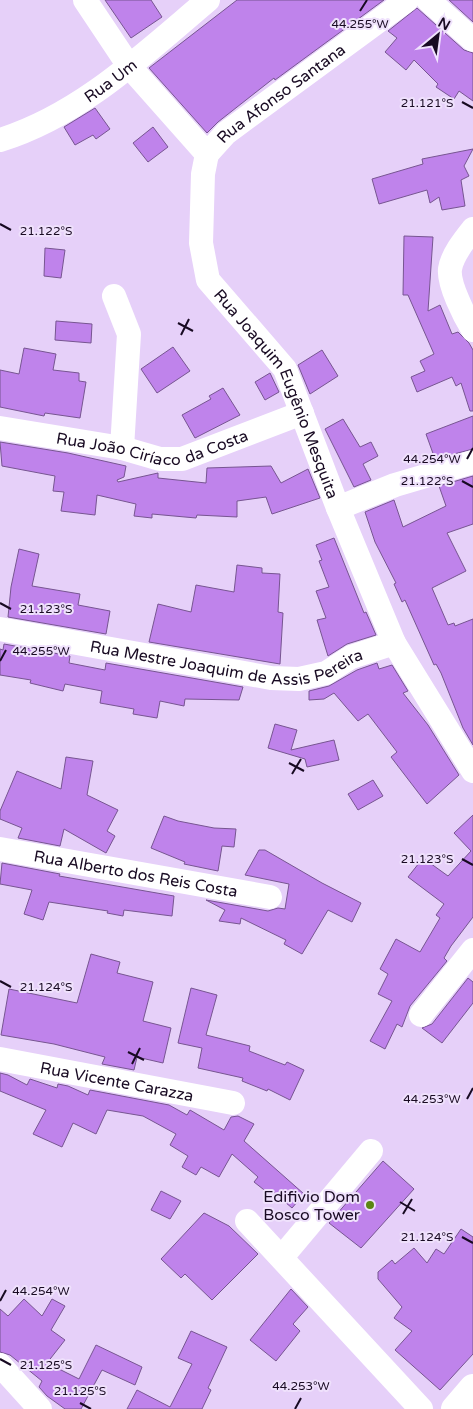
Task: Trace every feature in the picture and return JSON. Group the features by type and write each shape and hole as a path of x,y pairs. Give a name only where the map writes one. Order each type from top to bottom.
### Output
{"street":[{"path":"85,0 129,66 206,154"},
{"name":"Rua Um","path":"0,140 57,117 129,66 208,0"},
{"path":"428,0 473,40"},
{"name":"Rua Afonso Santana","path":"206,154 226,133 404,1"},
{"name":"Rua Joaquim Eugênio Mesquita","path":"206,154 203,174 201,243 208,280 286,369 338,508 394,644 473,770"},
{"path":"473,229 461,246 450,269 456,298 473,330"},
{"path":"114,296 129,334 122,448"},
{"name":"Rua João Ciríaco da Costa","path":"0,428 122,448 160,459 182,459 302,413"},
{"path":"338,508 395,485 473,462"},
{"name":"Rua Mestre Joaquim de Assis Pereira","path":"0,630 271,678 299,679 326,673 351,657 394,644"},
{"name":"Rua Alberto dos Reis Costa","path":"0,849 270,897"},
{"path":"421,1015 473,950"},
{"name":"Rua Vicente Carazza","path":"0,1060 234,1103"},
{"path":"282,1257 371,1151"},
{"path":"247,1221 422,1409"},
{"path":"0,1365 40,1409"},
{"path":"455,1409 473,1388"}],"building":[{"path":"105,0 151,0 162,17 131,38"},
{"path":"237,0 384,0 275,80 274,78 218,122 207,133 149,68"},
{"path":"449,0 473,0 473,22"},
{"path":"417,8 464,50 473,53 473,101 459,91 454,99 436,87 438,84 414,60 406,70 385,52 397,38 388,31"},
{"path":"95,108 110,129 96,139 93,135 75,145 64,127"},
{"path":"153,127 168,147 148,162 133,143"},
{"path":"473,149 464,166 469,176 461,180 465,206 442,210 439,197 430,203 427,190 379,204 372,179 423,164 422,159"},
{"path":"404,236 433,237 428,311 440,305 452,334 458,332 473,350 473,411 470,411 461,383 456,386 452,377 417,392 411,377 425,371 420,361 434,354 408,295 403,295"},
{"path":"45,248 65,250 61,278 44,276"},
{"path":"56,321 92,324 91,343 55,340"},
{"path":"173,347 190,371 157,393 141,369"},
{"path":"24,348 56,354 53,370 79,373 79,381 86,382 80,418 45,413 44,416 0,407 0,370 19,374"},
{"path":"322,350 338,376 310,394 298,365"},
{"path":"270,373 279,392 265,400 255,382"},
{"path":"223,388 240,415 195,438 182,415 211,399 209,396"},
{"path":"473,416 473,449 435,459 426,434"},
{"path":"343,419 360,447 371,442 378,456 363,464 371,480 354,487 325,429"},
{"path":"0,442 68,453 126,466 124,477 117,480 118,482 158,473 158,478 206,483 207,468 271,466 281,483 308,469 320,498 272,514 266,497 237,501 237,517 197,515 196,518 152,514 152,518 134,516 136,504 97,495 95,515 61,511 64,492 53,491 55,476 2,466"},
{"path":"473,476 473,524 447,533 466,571 432,588 448,625 454,623 455,626 473,619 473,745 463,728 441,673 436,664 434,665 405,600 402,602 394,584 396,583 375,542 365,512 394,500 403,527 446,506 439,486"},
{"path":"334,538 364,613 366,612 376,635 347,644 328,656 317,620 326,618 316,591 329,587 319,561 322,560 316,545"},
{"path":"19,549 39,554 32,586 80,594 78,605 110,611 106,634 8,617 11,587"},
{"path":"237,565 262,568 262,573 280,574 278,612 283,613 280,664 149,642 158,604 191,612 196,585 234,592"},
{"path":"4,644 70,656 69,663 105,670 106,663 243,687 239,700 185,699 184,706 160,701 157,718 133,714 134,709 100,703 102,691 65,684 63,691 30,683 31,680 0,675 0,649 3,650"},
{"path":"377,663 379,669 392,665 408,691 403,693 428,725 459,775 427,804 391,757 397,752 368,714 358,721 334,693 324,699 309,700 309,691 329,686 357,670"},
{"path":"275,724 297,730 291,750 334,740 339,760 307,767 305,759 268,748"},
{"path":"66,757 93,761 87,795 118,810 107,831 115,836 106,853 64,829 60,846 18,838 22,828 0,819 0,811 17,771 61,789"},
{"path":"373,780 383,796 358,810 348,794"},
{"path":"473,815 473,917 451,946 444,958 447,961 410,1006 402,1027 397,1024 385,1049 370,1041 392,1001 378,994 388,974 380,969 396,939 420,952 440,918 436,915 444,904 408,877 423,858 448,876 471,851 454,833"},
{"path":"164,816 178,821 214,828 236,829 234,847 222,846 218,871 184,864 185,862 151,848"},
{"path":"259,850 265,850 361,903 352,922 328,910 302,954 284,944 286,940 241,918 240,924 219,921 225,910 206,900 268,911 278,908 285,909 289,884 245,875"},
{"path":"2,863 60,874 59,876 174,896 172,916 124,910 123,916 107,913 108,911 49,902 43,920 24,914 32,890 0,884"},
{"path":"91,954 120,962 117,973 153,982 143,1021 171,1028 163,1063 137,1057 134,1070 102,1064 105,1057 54,1044 1,1035 9,989 77,1003"},
{"path":"468,978 473,982 473,1003 442,1043 422,1028 432,1024"},
{"path":"191,988 217,995 206,1035 250,1046 249,1051 285,1065 287,1062 304,1070 290,1100 268,1089 267,1091 242,1081 243,1078 198,1068 202,1048 178,1043"},
{"path":"0,1073 27,1085 30,1079 57,1088 58,1084 68,1086 88,1095 90,1090 169,1105 187,1115 190,1110 224,1130 231,1117 238,1116 254,1124 244,1141 304,1194 292,1208 271,1190 268,1193 254,1182 258,1177 232,1154 219,1177 201,1167 196,1175 182,1167 188,1156 170,1145 176,1134 143,1116 107,1110 96,1134 73,1123 62,1147 33,1134 46,1110 0,1091"},
{"name":"Edifivio Dom Bosco Tower","path":"383,1161 414,1189 361,1248 329,1223"},
{"path":"161,1191 181,1201 170,1219 151,1210"},
{"path":"204,1213 229,1226 258,1254 212,1300 185,1274 181,1278 161,1259"},
{"path":"461,1229 473,1237 473,1354 440,1390 395,1350 412,1331 394,1318 402,1307 378,1279 378,1272 392,1260 395,1264 414,1248 427,1263 436,1249 444,1254"},
{"path":"291,1289 308,1307 293,1324 300,1331 276,1361 250,1340"},
{"path":"24,1299 42,1316 52,1299 65,1306 51,1330 65,1340 47,1363 79,1379 96,1345 142,1367 135,1385 102,1370 81,1409 65,1409 47,1396 39,1387 42,1381 10,1355 0,1352 0,1309 8,1316"},
{"path":"191,1331 227,1347 208,1388 211,1390 202,1409 127,1409 137,1390 170,1407 192,1364 178,1358"}],"place":[{"name":"Edifivio Dom Bosco Tower","path":"370,1205"}]}
